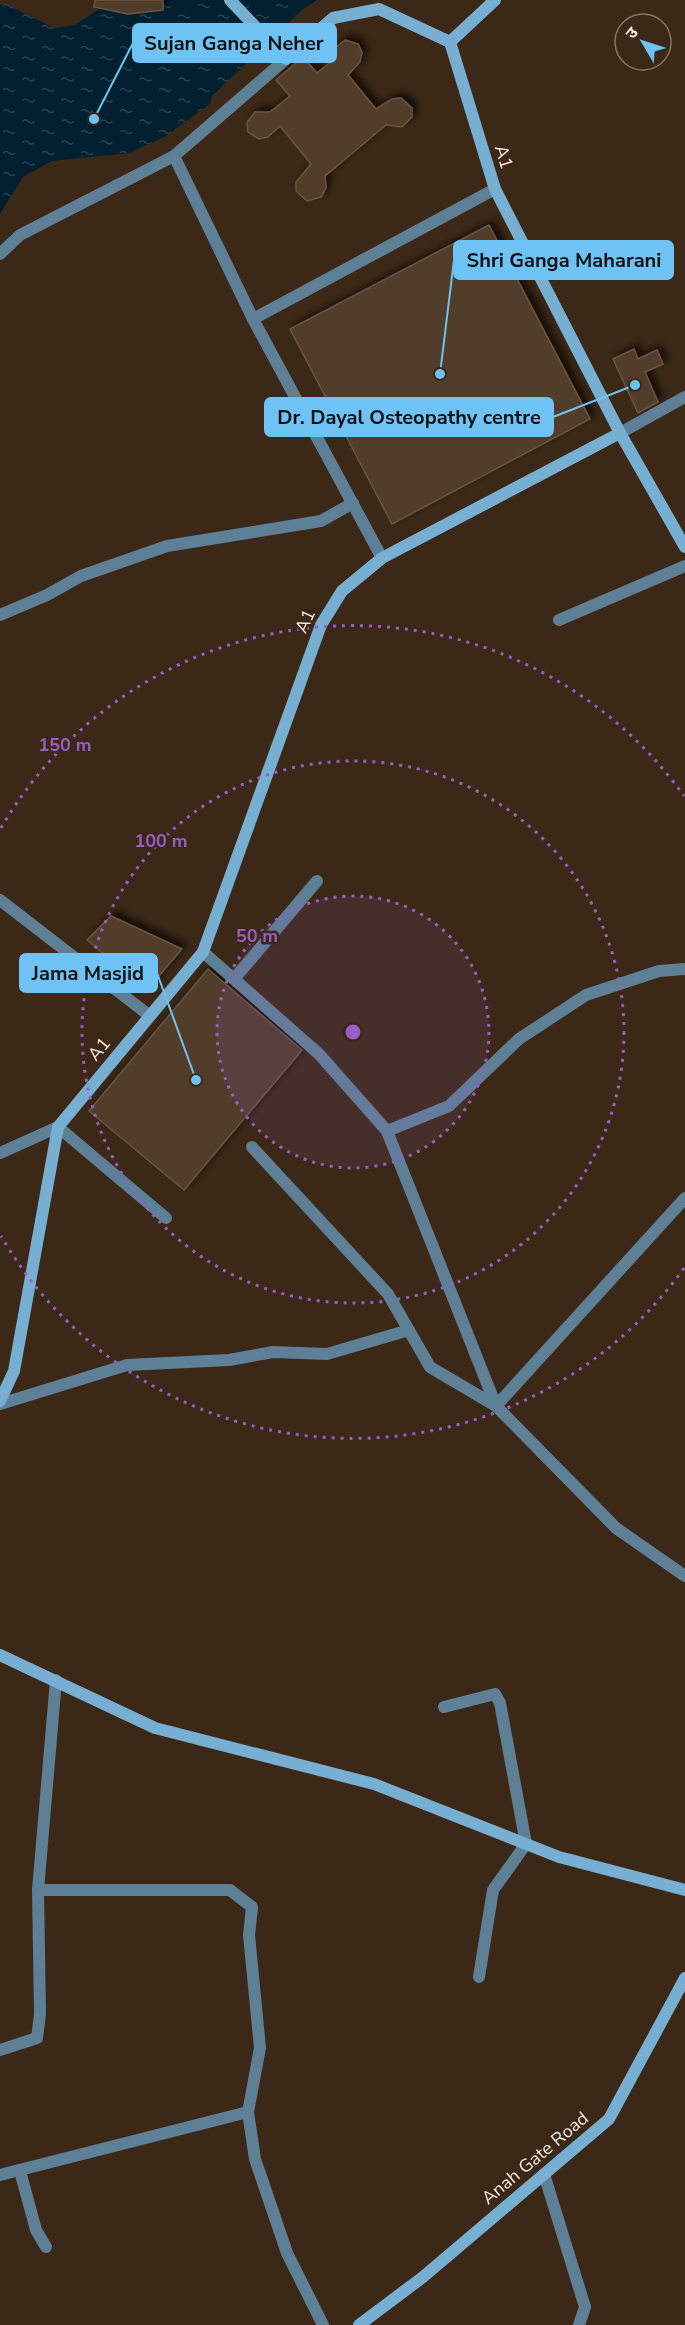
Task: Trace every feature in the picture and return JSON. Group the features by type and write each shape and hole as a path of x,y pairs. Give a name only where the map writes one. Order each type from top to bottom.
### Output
{"main road":[{"path":"230,0 286,59 333,18 379,9 450,42 495,0"},
{"name":"A1","path":"0,1403 14,1371 58,1126 202,952 321,625 342,591 382,558 620,433 495,189 450,42"},
{"path":"620,433 685,547"},
{"path":"0,1655 156,1728 374,1784 560,1857 685,1890"},
{"name":"Anah Gate Road","path":"359,2325 423,2277 609,2119 685,1978"}],"street":[{"path":"0,254 20,235 174,156 286,59"},
{"path":"174,156 253,319 382,558"},
{"path":"253,319 495,189"},
{"path":"620,433 685,398"},
{"path":"0,615 47,595 81,576 167,546 321,521 352,503"},
{"path":"559,620 685,566"},
{"path":"234,979 317,880"},
{"path":"0,900 150,1016"},
{"path":"202,952 319,1054 387,1131 496,1406"},
{"path":"387,1131 448,1106 519,1039 586,995 659,970 685,969"},
{"path":"0,1153 58,1126 166,1218"},
{"path":"252,1147 388,1294 429,1367 496,1406 616,1528 685,1576"},
{"path":"496,1406 685,1198"},
{"path":"0,1403 128,1365 229,1360 273,1352 327,1354 409,1330"},
{"path":"0,2050 37,2038 40,2014 38,1890 56,1680"},
{"path":"444,1707 495,1694 500,1702 526,1844 493,1890 479,1977"},
{"path":"38,1890 230,1890 252,1907 249,1935 260,2048 248,2112 255,2159 287,2253 323,2325"},
{"path":"0,2175 248,2112"},
{"path":"20,2170 36,2230 46,2247"},
{"path":"544,2174 585,2307 579,2325"}],"water":[{"path":"317,0 302,10 211,97 211,103 166,136 129,153 52,161 23,177 0,214 0,5 6,4 54,28 75,25 110,2"}],"building":[{"path":"95,0 163,0 163,10 128,14 94,7"},
{"path":"345,40 358,44 362,52 360,62 348,75 376,109 392,99 401,98 412,108 412,117 402,127 386,125 325,176 326,188 321,197 307,201 296,191 296,182 311,164 280,126 268,137 259,139 248,132 247,122 255,112 270,112 290,96 276,80 303,57 317,73 334,59 334,49"},
{"path":"489,225 590,419 392,524 290,329"},
{"path":"634,349 638,359 657,350 663,364 645,372 658,402 638,413 613,359"},
{"path":"111,916 182,949 147,990 87,940"},
{"path":"208,969 302,1050 184,1190 89,1111"}],"place":[{"name":"Sujan Ganga Neher","path":"94,119"},
{"name":"Shri Ganga Maharani","path":"440,374"},
{"name":"Dr. Dayal Osteopathy centre","path":"635,385"},
{"name":"Jama Masjid","path":"196,1080"}]}
